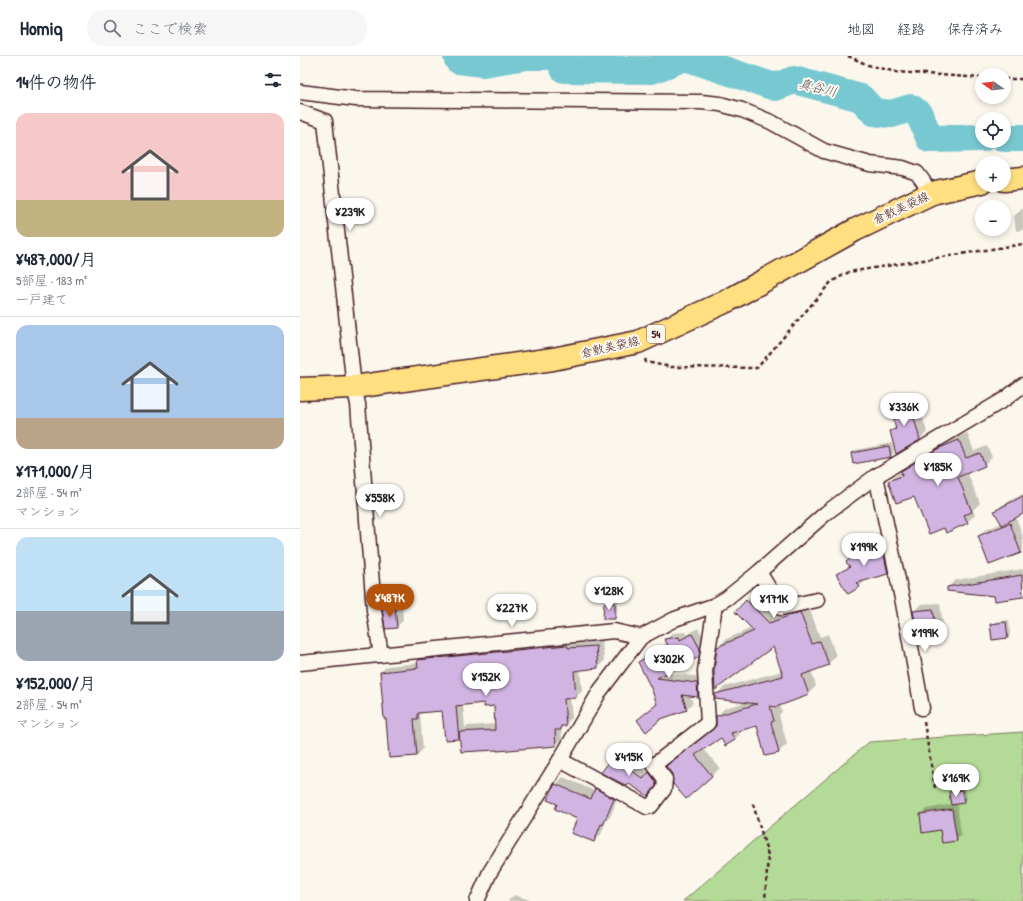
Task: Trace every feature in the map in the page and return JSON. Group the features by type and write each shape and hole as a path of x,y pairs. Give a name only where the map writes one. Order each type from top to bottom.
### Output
{"main road":[{"path":"1011,179 1023,178"},
{"name":"倉敷美袋線","path":"300,389 354,387 553,359 638,342 729,300 855,230 930,194 975,184"}],"street":[{"path":"300,92 356,99 701,102 720,104 742,110 771,122 824,151 870,164 903,168 917,173 924,181 930,194"},
{"path":"300,112 325,121 354,387 358,404 374,610 380,655"},
{"path":"477,901 490,872 560,760 600,691 641,637 675,620 715,605 727,598 826,513 876,476 1005,399 1023,385"},
{"path":"876,476 903,603 922,708"},
{"path":"759,572 781,608 817,600"},
{"path":"560,760 647,806 652,806 664,789 665,779 654,765 708,723 705,671 715,605"},
{"path":"300,663 614,631 641,637"}],"path":[{"path":"848,56 868,65 896,72 975,78"},
{"path":"1011,79 1023,79"},
{"path":"638,342 646,362 671,367 757,368 831,282 849,272 1023,244"},
{"path":"922,708 935,788"},
{"path":"752,804 768,855 765,901"}],"green space":[{"path":"1023,732 1023,901 683,901 869,742"}],"building":[{"path":"909,400 920,440 896,454 890,431 896,429 889,406"},
{"path":"959,440 966,458 980,453 985,466 958,477 972,512 964,515 968,523 946,533 944,528 929,534 914,497 896,503 888,481 902,476 901,471 937,449"},
{"path":"889,446 891,457 853,464 851,453"},
{"path":"1023,496 1023,514 1002,525 994,511"},
{"path":"1010,523 1021,553 989,565 978,536"},
{"path":"873,539 883,551 888,574 857,583 860,587 848,594 836,574 850,567 846,562"},
{"path":"1022,575 1023,597 995,601 994,596 947,591 947,587"},
{"path":"746,600 769,623 800,612 812,644 820,641 829,665 802,675 809,695 776,707 770,706 774,721 771,722 779,753 765,756 757,726 731,733 735,740 725,746 721,738 695,755 712,776 686,799 673,784 672,774 666,766 716,726 716,716 757,704 715,699 715,694 783,676 773,647 715,690 714,671 717,647 754,631 735,612"},
{"path":"604,603 615,603 615,619 603,619"},
{"path":"395,607 397,628 385,629 382,608"},
{"path":"933,609 937,633 933,633 934,642 921,643 920,633 917,633 913,611"},
{"path":"1006,622 1008,638 992,640 990,624"},
{"path":"692,634 700,649 699,657 657,678 697,683 698,697 682,695 687,710 661,719 646,732 637,720 657,704 638,662 668,645 664,639 679,637 680,640"},
{"path":"567,645 568,648 596,646 598,668 574,671 576,698 564,699 566,726 561,726 561,730 555,730 556,746 497,751 461,752 459,732 495,730 494,706 484,707 484,703 456,706 459,739 445,740 442,711 418,713 418,719 414,719 417,756 389,758 380,672 418,668 417,660"},
{"path":"613,756 643,779 649,772 656,782 656,786 648,796 629,784 627,786 601,773"},
{"path":"555,784 591,799 595,788 614,799 603,825 601,824 594,842 571,833 577,819 555,809 557,804 547,800"},
{"path":"962,790 964,803 951,805 949,792"},
{"path":"952,809 957,841 942,843 940,830 922,833 920,814"}],"waterway":[{"name":"真谷川","path":"457,56 458,60 483,63 526,56 558,56 564,69 652,70 685,57 775,87 794,80 861,98 874,112 891,114 911,108 919,114 930,139 975,138"},
{"name":"真谷川","path":"1011,138 1023,138"}]}
